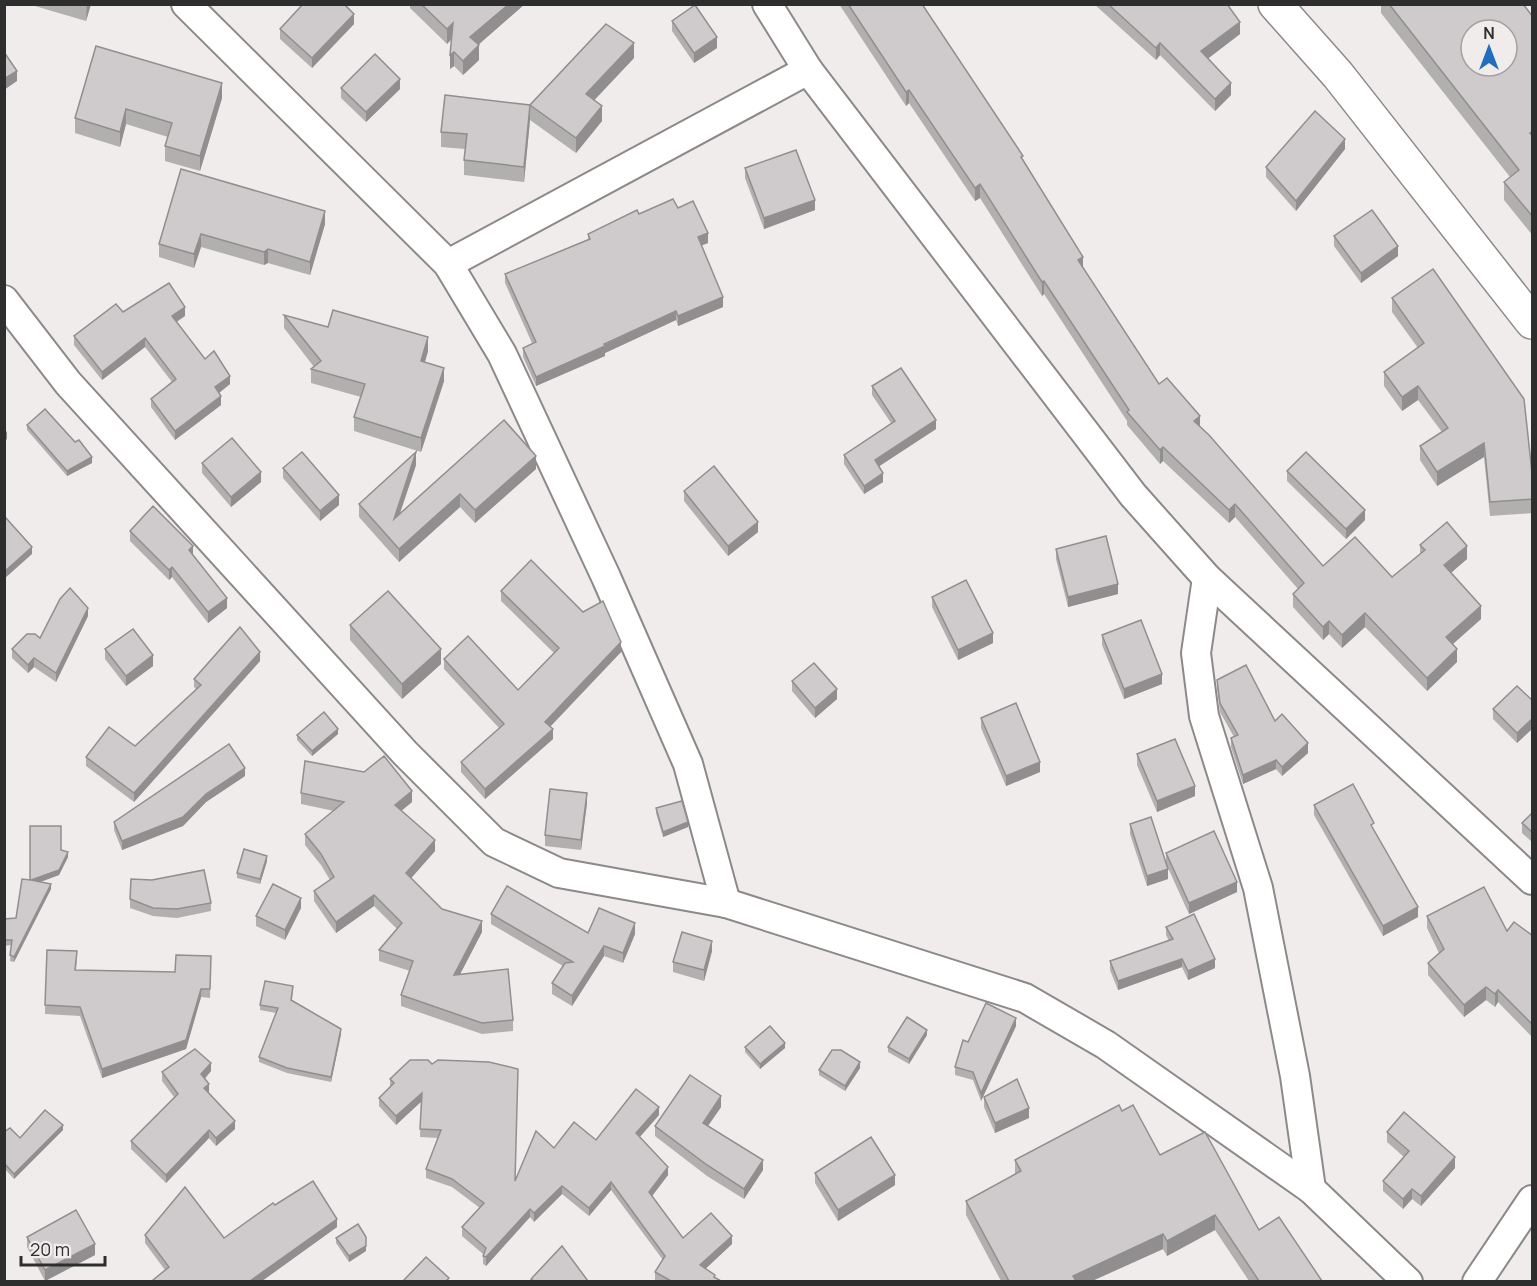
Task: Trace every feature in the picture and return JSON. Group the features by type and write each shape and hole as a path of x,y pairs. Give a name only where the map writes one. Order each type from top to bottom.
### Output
{"street":[{"path":"186,4 448,264 502,354 606,577 688,764 726,903"},
{"path":"767,4 808,70 1133,495 1207,579 1533,880"},
{"path":"1275,4 1338,75 1533,322"},
{"path":"448,264 808,70"},
{"path":"4,300 68,383 405,753 494,842 559,873 726,903 1025,998 1106,1045 1311,1188 1408,1281"},
{"path":"1207,579 1196,653 1204,716 1258,888 1295,1076 1311,1188"},
{"path":"1477,1281 1533,1200"}],"building":[{"path":"303,4 344,4 354,14 312,58 280,29"},
{"path":"421,4 509,4 470,37 479,45 463,61 454,52 450,55 453,23 447,29"},
{"path":"848,4 922,4 1023,156 1021,157 1083,257 1078,260 1159,384 1167,378 1200,416 1194,421 1209,435 1323,566 1355,537 1392,577 1425,550 1420,545 1447,522 1467,546 1444,565 1481,606 1446,637 1457,649 1427,678 1365,613 1342,635 1329,621 1323,627 1293,594 1304,583 1235,504 1229,510 1163,447 1160,450 1127,412 1129,410 1044,281 1042,282 980,184 975,188 909,90 906,92"},
{"path":"1108,4 1227,4 1240,22 1201,51 1231,83 1215,99 1160,43 1156,48"},
{"path":"1389,4 1523,4 1533,17 1533,131 1530,133 1533,136 1533,217 1504,182 1519,170"},
{"path":"695,5 717,37 694,53 672,21"},
{"path":"606,24 634,43 586,94 602,106 576,138 530,105"},
{"path":"96,46 222,83 200,156 165,146 172,123 126,109 120,132 75,118"},
{"path":"4,52 17,71 4,79"},
{"path":"375,54 400,79 366,112 341,88"},
{"path":"445,95 530,105 524,167 464,160 467,134 441,132"},
{"path":"1315,111 1345,139 1296,201 1266,167"},
{"path":"796,150 815,200 764,218 745,168"},
{"path":"181,169 325,211 310,262 268,249 264,252 201,234 194,254 159,244"},
{"path":"673,199 678,208 693,201 708,233 698,237 723,297 678,316 676,311 536,377 523,348 536,342 505,274 590,239 588,234 637,210 639,214"},
{"path":"1372,210 1398,246 1361,273 1334,236"},
{"path":"1433,269 1524,399 1533,499 1490,502 1484,443 1437,472 1420,446 1448,428 1418,386 1402,397 1384,372 1424,343 1392,298"},
{"path":"169,283 185,307 172,316 205,359 214,351 230,376 215,387 221,396 175,431 151,399 176,379 145,338 102,372 74,336 116,304 123,312"},
{"path":"333,310 428,337 421,361 444,368 421,438 354,417 365,384 311,369 321,361 284,315 328,327"},
{"path":"901,368 936,420 875,460 883,473 864,486 844,455 895,421 872,386"},
{"path":"45,409 75,442 79,440 92,457 67,471 27,425"},
{"path":"504,420 536,456 475,510 460,494 399,549 359,504 416,452 394,519"},
{"path":"232,438 261,472 231,497 202,463"},
{"path":"302,452 339,495 320,511 283,468"},
{"path":"1306,452 1365,510 1346,529 1287,471"},
{"path":"714,466 758,522 728,546 684,491"},
{"path":"153,506 193,546 189,550 227,598 208,612 172,567 169,570 130,531"},
{"path":"6,518 32,547 4,572 4,520"},
{"path":"1106,536 1118,584 1068,597 1056,549"},
{"path":"531,560 583,612 603,601 621,642 545,722 553,729 485,789 461,762 504,724 444,659 468,636 518,690 559,648 501,591"},
{"path":"966,580 993,633 958,650 932,597"},
{"path":"70,588 88,608 56,673 34,658 28,665 12,649 27,634 35,634 40,638 60,599"},
{"path":"388,591 441,649 402,684 350,625"},
{"path":"1141,620 1162,674 1124,689 1102,635"},
{"path":"240,627 260,652 134,793 86,757 109,727 135,746 201,685 194,679"},
{"path":"133,629 153,655 126,676 105,649"},
{"path":"814,663 837,689 815,708 792,681"},
{"path":"1246,665 1275,721 1282,714 1308,743 1282,767 1276,760 1243,775 1231,738 1238,735 1220,703 1217,680"},
{"path":"1517,686 1533,701 1533,718 1517,733 1493,709"},
{"path":"1016,703 1040,762 1006,776 981,718"},
{"path":"324,712 338,729 312,751 297,735"},
{"path":"1175,739 1195,786 1157,801 1137,754"},
{"path":"229,744 245,768 206,794 183,817 122,841 114,822"},
{"path":"384,756 412,791 395,805 435,840 406,873 442,909 482,921 454,975 508,969 513,1020 482,1023 401,995 413,961 379,950 402,923 374,895 336,922 314,891 334,877 321,854 305,834 344,802 301,793 305,761 364,772"},
{"path":"1353,784 1374,823 1371,825 1418,907 1383,926 1314,805"},
{"path":"550,789 587,793 581,840 545,835"},
{"path":"682,801 688,822 663,832 656,808"},
{"path":"1533,812 1533,833 1522,823"},
{"path":"1151,817 1168,869 1147,876 1130,824"},
{"path":"30,826 61,826 61,850 68,852 59,870 31,880 51,884 14,957 10,955 12,940 4,940 4,919 16,918 22,879 30,880"},
{"path":"1214,831 1237,882 1189,903 1166,853"},
{"path":"244,849 267,856 260,879 237,873"},
{"path":"204,870 211,903 177,909 153,908 130,899 131,879 152,880"},
{"path":"273,884 301,898 285,930 256,916"},
{"path":"507,886 588,933 599,908 635,923 623,953 604,946 572,996 552,983 565,963 573,962 491,914"},
{"path":"1484,887 1507,931 1514,922 1533,936 1533,1025 1498,990 1495,994 1486,987 1464,1005 1428,963 1444,949 1427,916"},
{"path":"1194,914 1215,959 1188,971 1182,959 1118,981 1110,961 1173,939 1166,927"},
{"path":"682,932 712,941 704,970 673,962"},
{"path":"47,950 77,951 75,970 175,972 176,955 211,956 210,989 201,989 186,1040 102,1069 80,1007 45,1005"},
{"path":"265,981 293,986 291,1000 341,1029 331,1077 287,1068 259,1057 278,1008 260,1005"},
{"path":"986,1003 1016,1018 981,1093 973,1072 955,1067 963,1040 968,1042"},
{"path":"907,1017 927,1030 909,1059 888,1047"},
{"path":"770,1026 785,1043 760,1064 745,1047"},
{"path":"195,1049 211,1063 201,1074 209,1084 204,1088 235,1121 216,1138 209,1130 166,1175 131,1141 178,1094 162,1072"},
{"path":"832,1050 841,1050 860,1062 845,1086 819,1070"},
{"path":"410,1060 428,1060 432,1064 438,1060 489,1062 518,1069 515,1181 536,1131 554,1148 574,1122 596,1140 636,1089 659,1107 636,1133 668,1167 649,1192 683,1238 711,1213 732,1236 700,1265 721,1281 671,1281 655,1272 665,1256 611,1182 589,1208 562,1186 534,1213 530,1209 486,1257 483,1256 486,1248 462,1227 484,1203 452,1179 426,1169 441,1130 420,1129 422,1093 396,1116 379,1098 394,1083 390,1079"},
{"path":"690,1075 721,1096 703,1123 763,1160 744,1189 655,1126"},
{"path":"1017,1079 1029,1108 995,1123 984,1097"},
{"path":"1119,1105 1122,1111 1133,1105 1160,1155 1205,1132 1259,1230 1279,1217 1322,1281 1259,1281 1215,1215 1167,1241 1163,1234 1073,1276 1076,1281 1009,1281 966,1201 1021,1171 1015,1160"},
{"path":"45,1110 63,1125 14,1174 4,1163 4,1132 10,1128 20,1138"},
{"path":"1404,1112 1455,1157 1421,1196 1412,1189 1403,1199 1383,1181 1409,1151 1387,1132"},
{"path":"871,1137 895,1175 838,1210 815,1173"},
{"path":"313,1181 337,1219 250,1281 153,1280 169,1267 145,1235 185,1187 224,1238 273,1203 275,1205"},
{"path":"76,1210 95,1244 45,1270 27,1237"},
{"path":"358,1224 366,1237 366,1246 349,1256 336,1238"},
{"path":"562,1246 588,1281 534,1281 531,1279"},
{"path":"426,1257 449,1278 446,1281 403,1281"}]}
